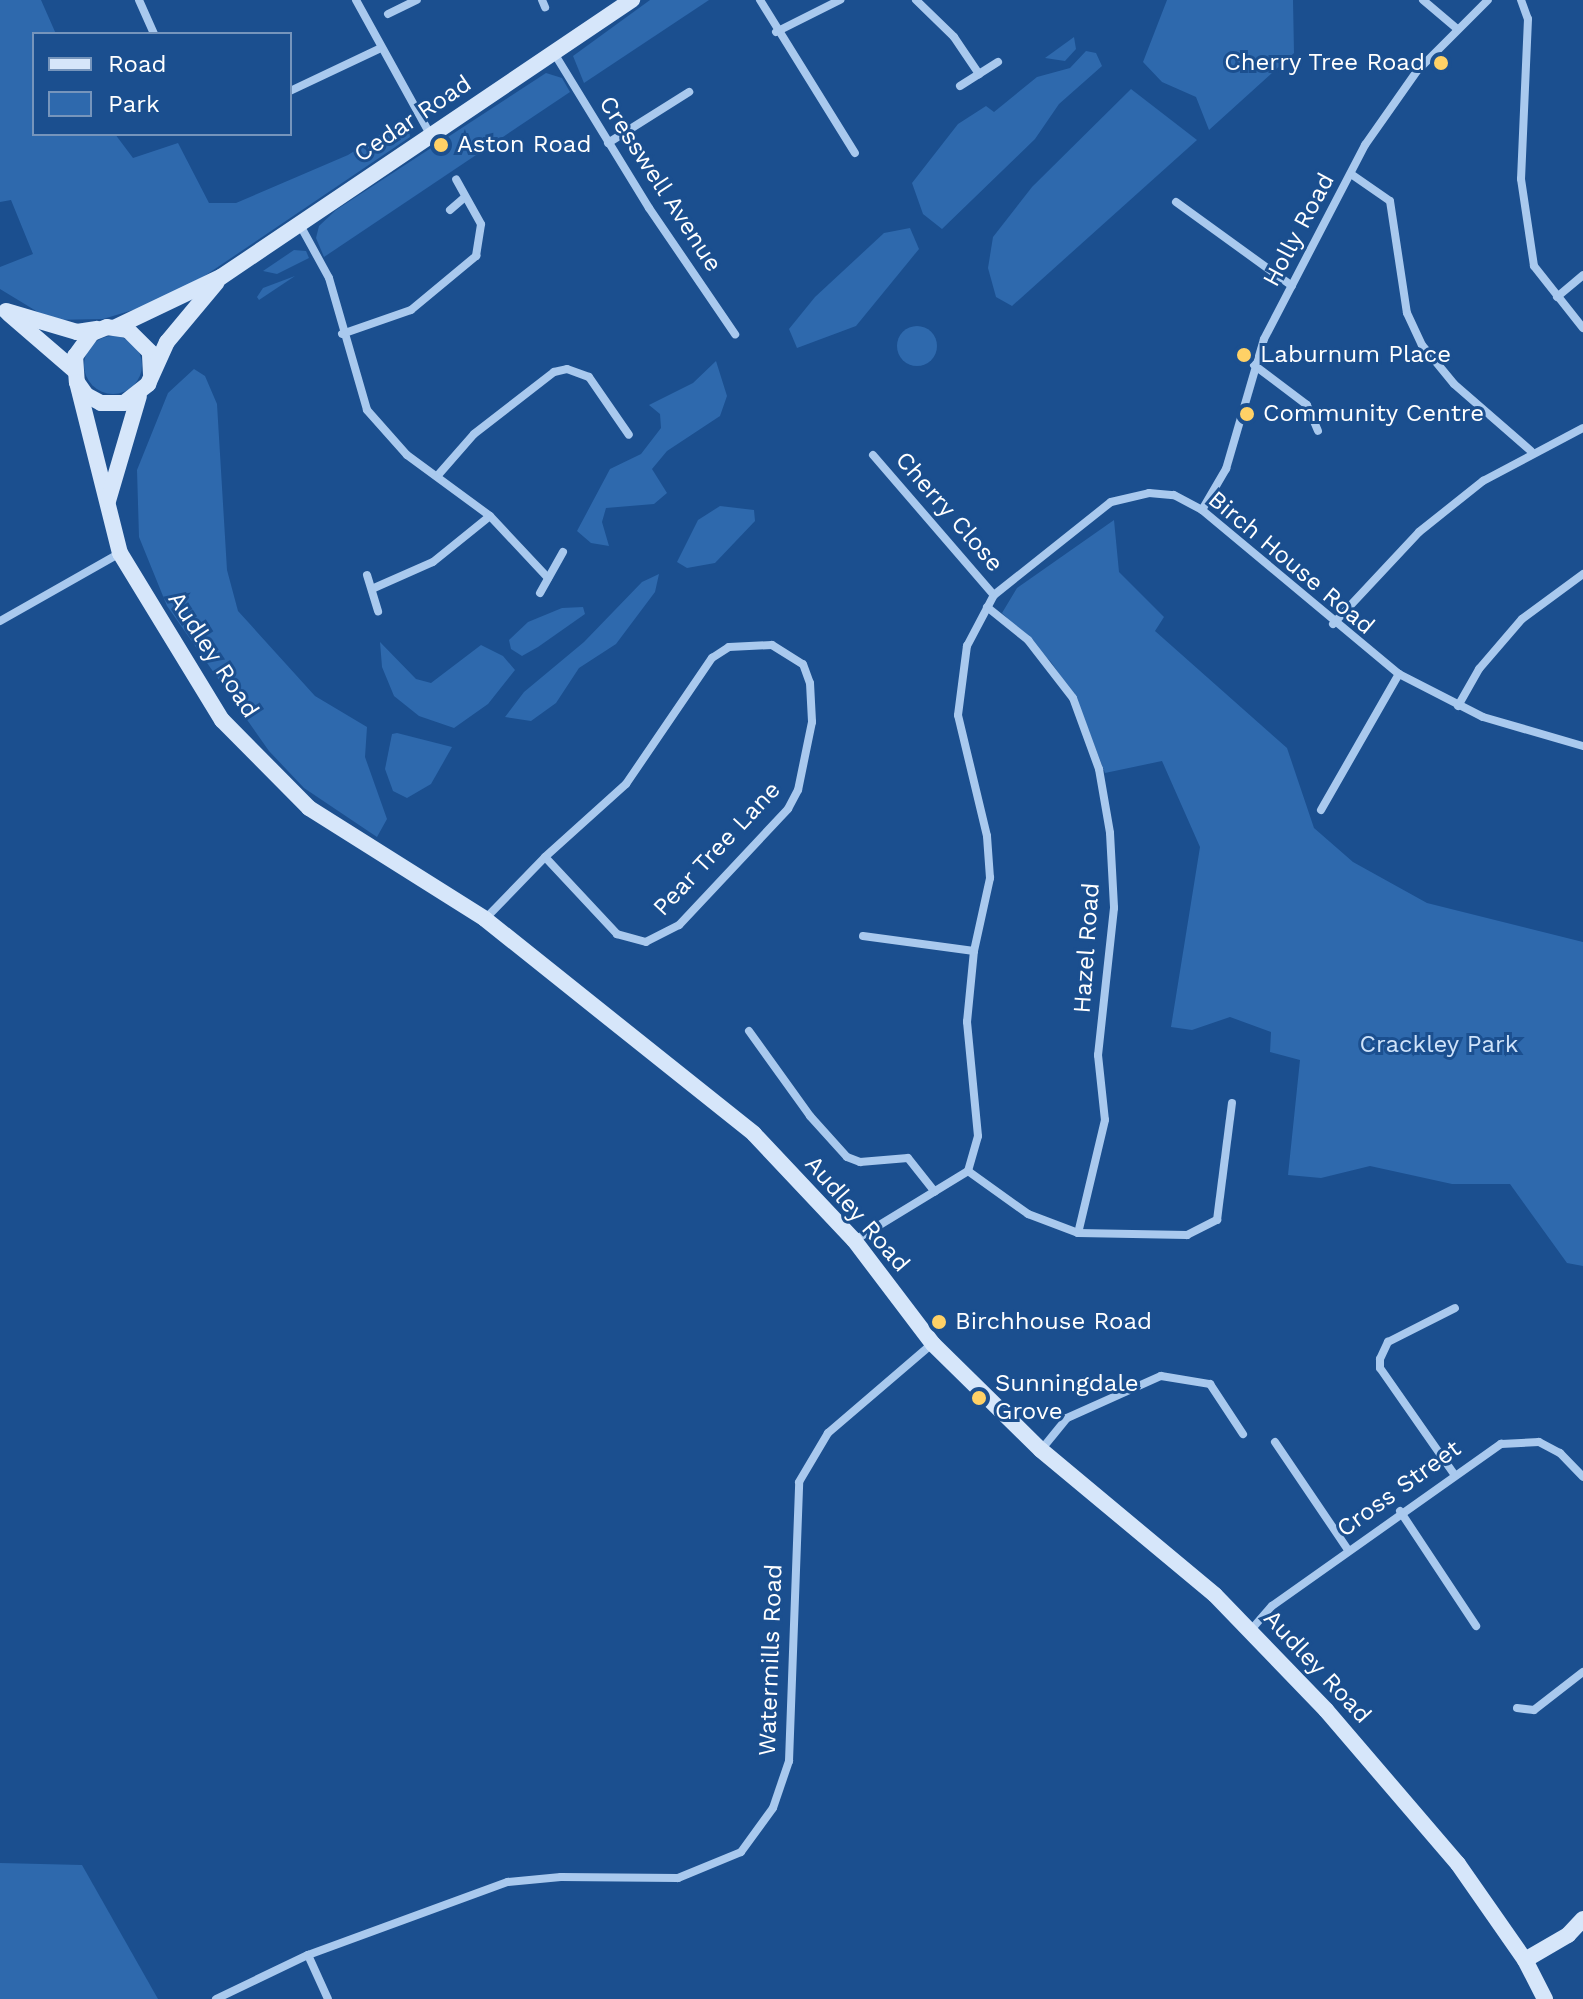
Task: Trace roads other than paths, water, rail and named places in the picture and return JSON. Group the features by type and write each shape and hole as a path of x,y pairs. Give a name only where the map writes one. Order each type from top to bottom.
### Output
{"main road":[{"name":"Cedar Road","path":"221,277 632,0"},
{"path":"75,376 81,343 221,277"},
{"path":"3,307 101,403 124,403 139,396 167,342 221,277"},
{"path":"3,307 77,332 111,327 142,340 150,352 151,374"},
{"name":"Audley Road","path":"75,376 120,553 222,720 309,808 485,919 754,1134 854,1240 933,1344 1041,1450 1184,1567 1250,1631 1422,1819 1525,1960 1545,1999"},
{"name":"Audley Road","path":"107,506 116,459 139,396"},
{"path":"1525,1960 1568,1935 1583,1919"}],"street":[{"path":"139,0 153,32"},
{"path":"356,0 379,49 431,136"},
{"path":"388,14 417,0"},
{"path":"760,0 776,32 855,153"},
{"path":"776,32 840,0"},
{"path":"916,0 954,37 979,74"},
{"path":"1423,0 1456,28"},
{"name":"Holly Road","path":"1202,510 1226,469 1254,365 1351,174 1395,98 1456,28 1488,0"},
{"path":"1521,0 1528,19 1521,179 1534,266 1583,328"},
{"path":"292,90 379,49"},
{"name":"Cresswell Avenue","path":"554,53 608,143 735,334"},
{"path":"960,86 998,62"},
{"path":"608,143 689,92"},
{"path":"1351,174 1390,201 1407,313 1422,345 1454,384 1531,451"},
{"path":"342,334 411,310 476,256 481,224 456,179"},
{"path":"450,210 464,198"},
{"path":"1176,202 1292,286"},
{"path":"300,225 329,278 342,334 367,410 407,455 439,474 490,516 548,578"},
{"path":"1557,297 1583,275"},
{"path":"1254,365 1307,405 1318,431"},
{"path":"439,474 474,434 554,372 567,369 589,377 629,435"},
{"path":"1333,624 1419,532 1531,451 1583,428"},
{"name":"Cherry Close","path":"873,455 994,595"},
{"name":"Birch House Road","path":"968,1171 979,1123 967,1022 974,951 990,878 987,836 958,715 959,681 967,646 994,595 1111,502 1161,493 1202,510 1333,624 1399,674 1458,706 1514,728 1583,746"},
{"path":"374,588 433,562 490,516"},
{"path":"540,593 563,552"},
{"path":"0,621 120,553"},
{"path":"1458,706 1479,669 1522,619 1583,574"},
{"path":"367,575 374,588 378,611"},
{"name":"Hazel Road","path":"987,607 1028,640 1073,698 1099,769 1110,833 1114,908 1098,1055 1105,1120 1078,1233"},
{"name":"Pear Tree Lane","path":"485,919 545,857 626,784 712,658 729,647 772,645 790,651 803,664 810,683 812,722 798,790 788,809 679,925 646,942 617,934 545,857"},
{"path":"1321,810 1399,674"},
{"path":"863,936 974,951"},
{"path":"749,1031 847,1157 860,1162 908,1158 935,1192"},
{"path":"854,1240 968,1171 1028,1214 1078,1233 1187,1235 1217,1220 1232,1103"},
{"path":"1454,1474 1380,1368 1380,1359 1388,1342 1455,1308"},
{"name":"Watermills Road","path":"216,1999 308,1955 508,1882 561,1877 678,1878 741,1852 773,1808 789,1761 799,1482 828,1433 933,1344"},
{"path":"1041,1450 1067,1418 1161,1376 1210,1384 1243,1434"},
{"name":"Cross Street","path":"1250,1631 1272,1606 1400,1511 1501,1444 1528,1441 1560,1453 1583,1477"},
{"path":"1275,1442 1348,1550"},
{"path":"1400,1511 1476,1626"},
{"path":"1517,1708 1534,1710 1583,1672"},
{"path":"308,1955 328,1999"}],"place":[{"name":"Cherry Tree Road","path":"1441,63"},
{"name":"Aston Road","path":"441,145"},
{"name":"Laburnum Place","path":"1244,355"},
{"name":"Community Centre","path":"1247,414"},
{"name":"Birchhouse Road","path":"939,1322"},
{"name":"Sunningdale Grove","path":"979,1398"}],"park label":[{"name":"Crackley Park","path":"1439,1045"}]}
